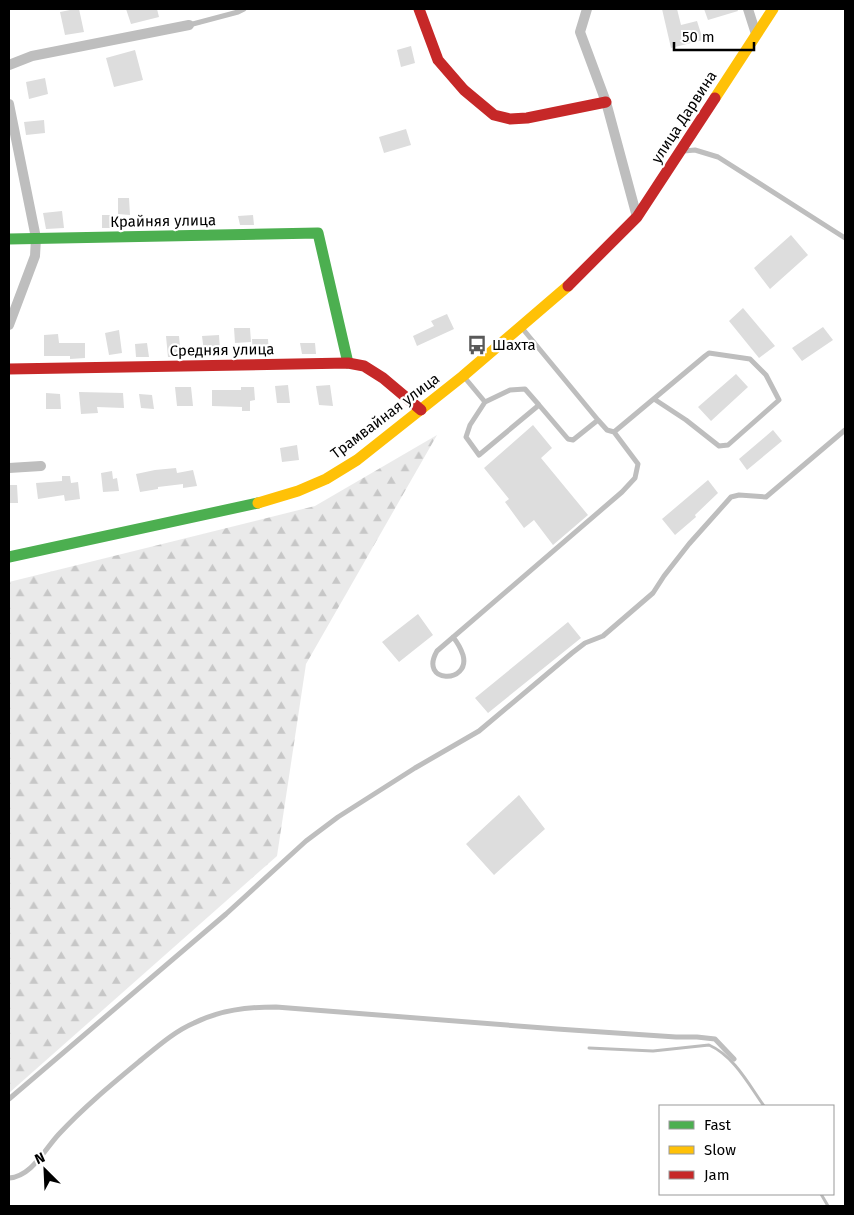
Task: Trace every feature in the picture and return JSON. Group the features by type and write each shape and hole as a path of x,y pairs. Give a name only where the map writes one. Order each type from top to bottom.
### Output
{"street":[{"path":"419,9 438,60 464,90 494,115 510,119 527,118 606,102"},
{"path":"587,9 580,32 606,102 636,217"},
{"path":"748,9 756,34"},
{"name":"улица Дарвина","path":"636,217 773,9"},
{"path":"9,65 32,56 189,25"},
{"path":"9,104 36,238 35,256 9,325"},
{"name":"Трамвайная улица","path":"9,557 261,502 298,491 326,479 357,460 463,376 572,283 636,217"},
{"name":"Крайняя улица","path":"9,239 318,233 348,363"},
{"name":"Средняя улица","path":"9,369 348,363 364,366 384,378 421,410"},
{"path":"9,468 42,466"}],"lane":[{"path":"189,25 244,9"},
{"path":"678,152 695,150 718,158 845,238"},
{"path":"453,637 464,662 454,676 444,677 433,668 432,660 437,651 453,637 622,492 635,478 638,464 614,432 608,430 598,420 521,326"},
{"path":"614,432 709,353 750,359 766,375 779,400 728,445 719,446 686,420 654,399"},
{"path":"463,376 485,402"},
{"path":"539,405 479,455 466,437 470,425 485,402 510,390 524,388 539,405 568,439 573,440 598,420"},
{"path":"9,1099 226,914 306,841 338,817 480,731 572,653 585,643 603,636 653,593 689,544 731,497 739,495 766,498 845,430"},
{"path":"9,1178 18,1177 38,1161 58,1135 99,1095 158,1047 192,1023 251,1007 276,1007 567,1030 697,1037 715,1039 734,1059"}],"green space":[{"path":"437,435 306,664 277,856 9,1093 9,582 315,506"}],"building":[{"path":"79,9 84,32 65,35 60,12"},
{"path":"126,9 157,9 159,17 131,24"},
{"path":"662,9 677,9 681,25 697,21 703,40 671,48"},
{"path":"704,9 737,9 738,11 708,20"},
{"path":"411,46 415,63 401,67 397,50"},
{"path":"135,50 143,80 114,87 106,58"},
{"path":"45,78 48,94 29,99 26,82"},
{"path":"44,120 45,133 26,135 24,122"},
{"path":"406,129 411,145 384,153 379,137"},
{"path":"118,198 129,198 130,215 118,214"},
{"path":"62,211 64,228 46,229 43,213"},
{"path":"102,215 116,215 117,228 102,228"},
{"path":"253,215 254,225 240,225 238,216"},
{"path":"137,217 148,217 149,227 138,227"},
{"path":"185,217 202,217 202,226 186,226"},
{"path":"791,235 808,255 770,289 754,268"},
{"path":"743,308 775,346 759,358 729,321"},
{"path":"447,314 454,329 417,346 413,336 434,326 431,321"},
{"path":"823,327 833,340 802,361 792,348"},
{"path":"234,328 250,328 251,342 235,343"},
{"path":"119,330 122,353 109,355 105,333"},
{"path":"58,334 59,343 85,343 85,358 70,359 70,356 44,356 44,335"},
{"path":"219,335 220,351 204,352 202,336"},
{"path":"166,336 179,336 181,357 168,357"},
{"path":"252,339 268,339 269,355 253,355"},
{"path":"147,343 149,357 136,357 135,344"},
{"path":"300,343 315,343 316,354 302,354"},
{"path":"736,374 748,387 711,421 698,407"},
{"path":"288,385 290,403 277,403 275,386"},
{"path":"330,385 333,406 319,405 316,386"},
{"path":"175,387 191,387 193,406 177,406"},
{"path":"241,387 254,387 255,400 250,401 250,411 242,411 242,407 212,406 212,390 241,390"},
{"path":"79,392 123,393 124,408 97,407 98,413 81,414"},
{"path":"46,393 60,394 61,409 46,409"},
{"path":"139,394 152,395 154,409 141,408"},
{"path":"533,425 552,448 541,458 588,515 553,545 534,520 524,528 505,502 509,499 484,468"},
{"path":"773,430 782,441 747,470 739,459"},
{"path":"297,445 299,460 282,462 280,448"},
{"path":"176,468 177,473 193,470 197,486 183,488 183,484 158,487 158,489 140,492 136,474"},
{"path":"112,471 113,479 117,478 119,491 103,492 101,473"},
{"path":"62,476 70,476 71,483 78,482 80,499 65,501 64,495 38,499 36,483 62,481"},
{"path":"708,480 718,493 695,515 696,517 675,535 662,519"},
{"path":"9,485 17,485 18,503 9,503"},
{"path":"418,614 433,635 399,662 382,642"},
{"path":"568,622 581,638 488,713 475,698"},
{"path":"519,795 545,829 494,875 466,844"}],"waterway":[{"path":"589,1048 653,1051 709,1045 726,1056 747,1080 763,1105"},
{"path":"822,1195 828,1206"}],"traffic: fast":[{"path":"9,239 318,233 348,363"},
{"path":"9,557 258,503"}],"traffic: slow":[{"path":"715,98 773,9"},
{"path":"258,503 298,491 326,479 357,460 463,376 568,286"}],"traffic: jam":[{"path":"419,9 438,60 464,90 494,115 510,119 527,118 606,102"},
{"path":"568,286 637,217 715,98"},
{"path":"9,369 348,363 364,366 383,378 421,410"}],"place":[{"name":"Шахта","path":"477,345"}]}
